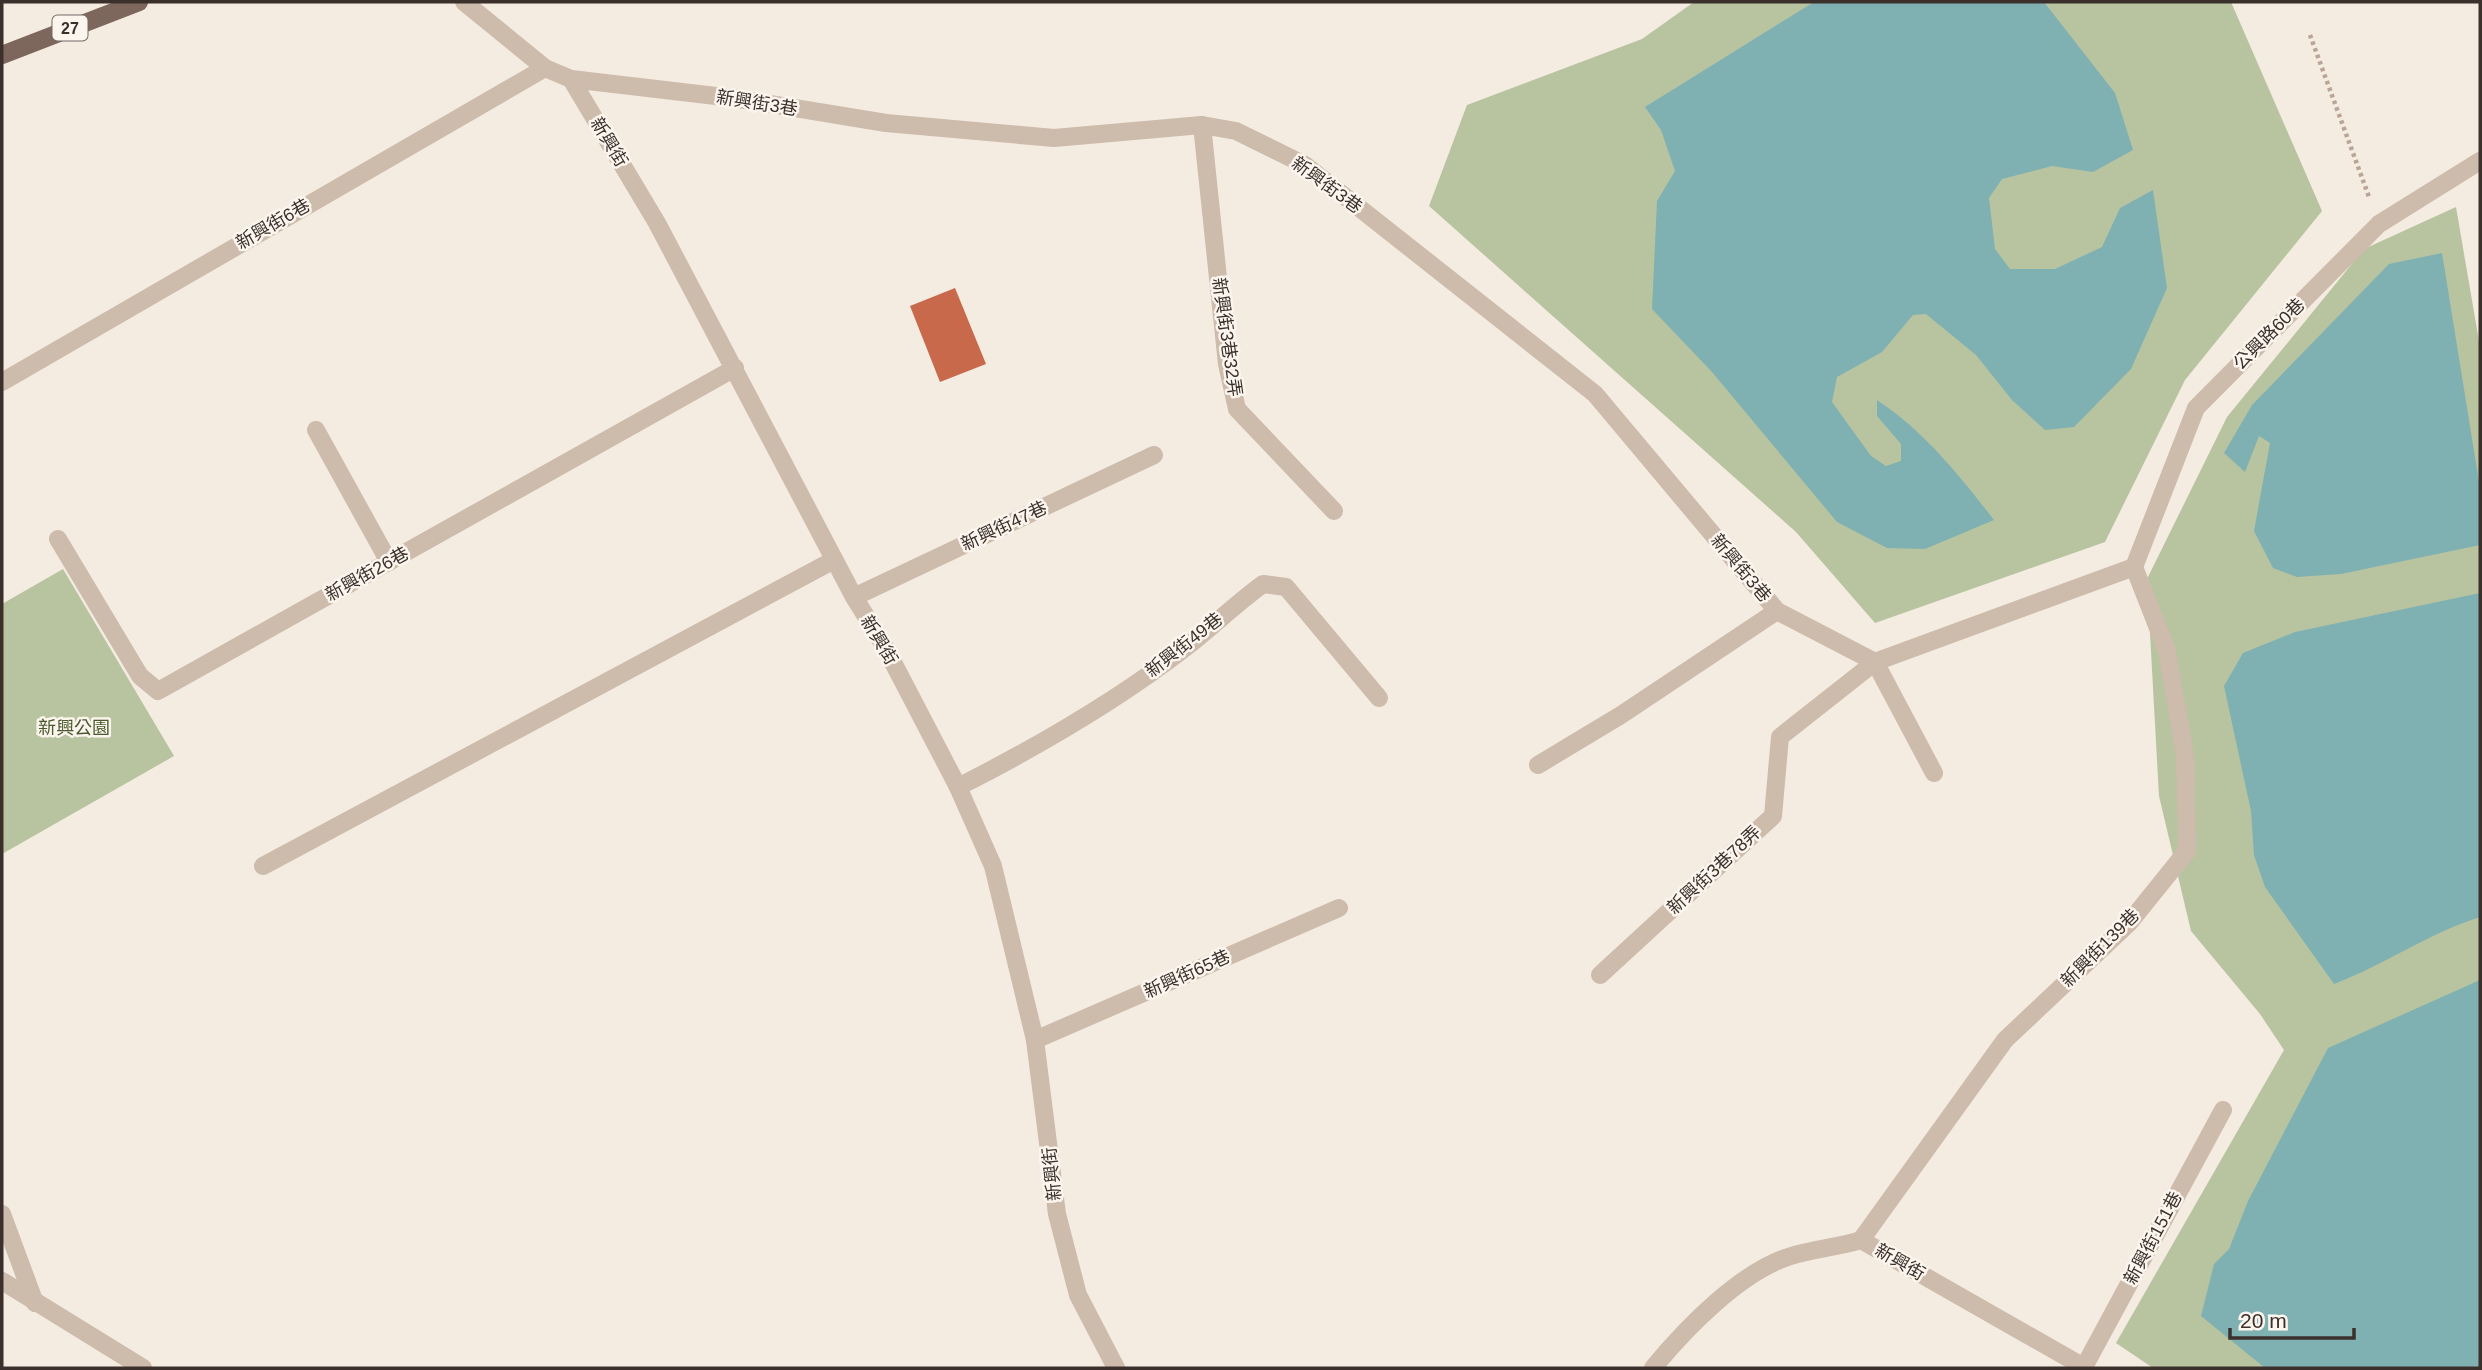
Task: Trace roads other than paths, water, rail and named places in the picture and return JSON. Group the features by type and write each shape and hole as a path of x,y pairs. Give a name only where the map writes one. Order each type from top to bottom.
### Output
{"main road":[{"name":"27","path":"2,55 139,2"}],"street":[{"path":"464,2 545,68 571,79"},
{"name":"新興街6巷","path":"2,382 545,68"},
{"name":"新興街3巷","path":"571,79 733,98 886,123 1054,138 1202,125 1236,131 1305,165 1595,394 1777,611 1875,662"},
{"name":"新興街","path":"571,79 657,223 853,597 885,647 958,787 993,866 1035,1040 1056,1214 1078,1295 1116,1368"},
{"name":"新興街3巷32弄","path":"1202,125 1227,364 1237,409 1334,511"},
{"name":"公興路60巷","path":"2134,567 2196,408 2379,224 2480,162"},
{"name":"新興街26巷","path":"58,539 140,676 158,691 735,368"},
{"path":"316,430 389,562"},
{"name":"新興街47巷","path":"853,597 1154,454"},
{"path":"263,866 834,560"},
{"path":"1934,773 1875,662 2134,567"},
{"name":"新興街139巷","path":"1861,1240 2005,1040 2129,923 2187,851 2185,755 2167,651 2134,567"},
{"name":"新興街49巷","path":"958,787 1045,743 1115,697 1189,645 1263,584 1286,587 1379,698"},
{"path":"1538,765 1622,715 1777,611"},
{"name":"新興街3巷78弄","path":"1600,975 1773,816 1780,737 1875,662"},
{"name":"新興街65巷","path":"1035,1040 1339,908"},
{"name":"新興街151巷","path":"2085,1368 2223,1110"},
{"path":"2,1214 35,1303"},
{"name":"新興街","path":"1653,1368 1672,1345 1745,1279 1790,1256 1861,1240 2085,1368"},
{"path":"2,1281 143,1368"}],"water":[{"path":"1814,2 2044,2 2115,93 2133,150 2093,172 2052,166 2002,179 1989,198 1995,249 2010,269 2055,269 2102,247 2120,208 2153,190 2167,288 2131,369 2074,427 2045,430 2012,400 1976,355 1926,314 1913,315 1882,352 1837,377 1832,402 1871,456 1886,466 1901,461 1901,444 1877,416 1877,400 1926,440 1994,520 1925,549 1887,548 1837,522 1712,372 1652,309 1657,201 1675,171 1661,130 1645,107"},
{"path":"2442,253 2480,488 2480,545 2341,574 2297,577 2273,568 2254,531 2270,443 2259,436 2245,472 2224,453 2252,405 2389,264"},
{"path":"2480,593 2480,917 2334,984 2265,887 2254,855 2251,811 2224,686 2243,653 2295,632"},
{"path":"2480,980 2480,1368 2265,1368 2201,1316 2214,1264 2229,1249 2248,1201 2328,1048"}],"park label":[{"name":"新興公園","path":"74,728"}]}
